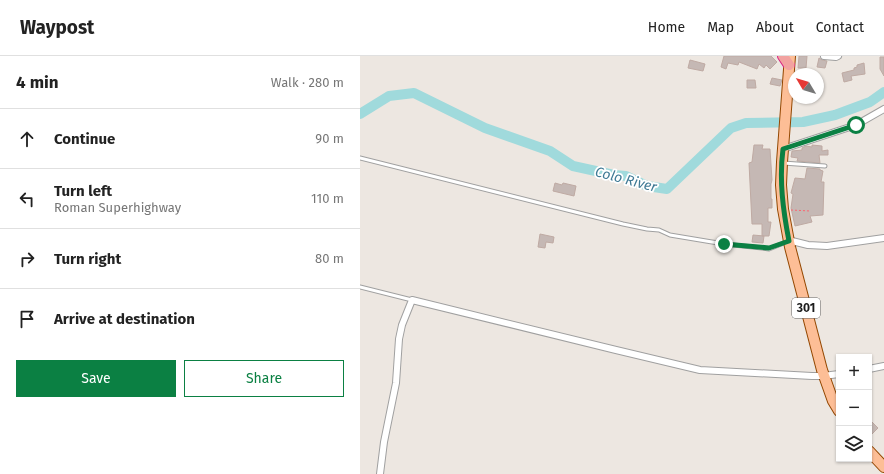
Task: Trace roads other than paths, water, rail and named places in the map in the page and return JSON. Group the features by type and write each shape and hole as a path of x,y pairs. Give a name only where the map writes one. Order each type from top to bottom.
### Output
{"highway":[{"path":"783,56 790,61"}],"main road":[{"name":"301","path":"790,61 782,162 781,185 783,209 790,243 823,373 836,406"},
{"path":"872,453 884,467"}],"street":[{"path":"824,56 838,56"},
{"path":"783,147 856,125 884,109"},
{"path":"790,243 827,246 884,238"},
{"path":"380,474 384,442 396,383 399,339 402,325 412,300 700,370 760,374 836,374"},
{"path":"872,368 884,366"}],"lane":[{"path":"360,158 629,225 659,230 670,235 724,244 762,248 769,248 790,243"},
{"path":"782,162 825,166"},
{"path":"360,287 412,300"}],"waterway":[{"name":"Colo River","path":"360,114 389,96 414,93 485,128 550,151 573,166 614,175 626,176 647,186 667,189 731,128 746,123 803,122 835,115 870,102 884,92"}]}
